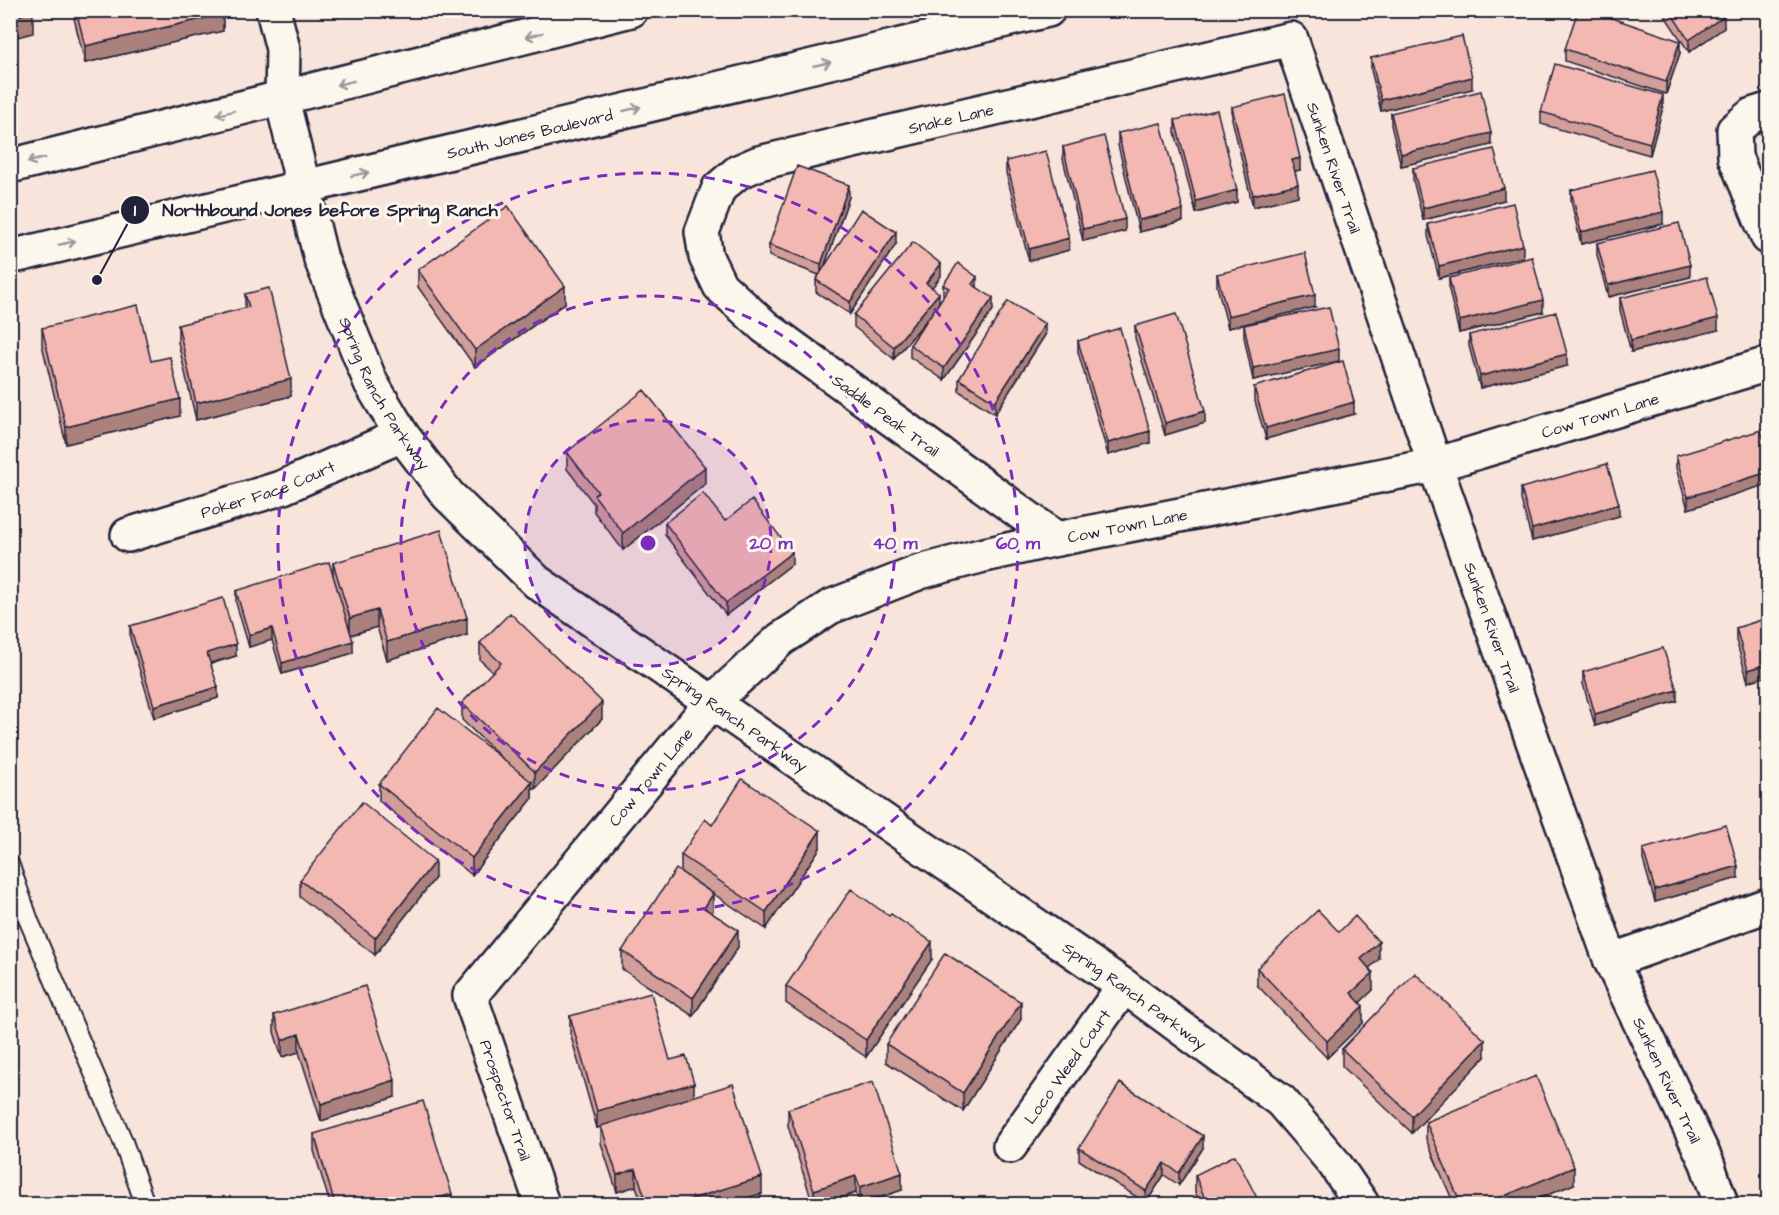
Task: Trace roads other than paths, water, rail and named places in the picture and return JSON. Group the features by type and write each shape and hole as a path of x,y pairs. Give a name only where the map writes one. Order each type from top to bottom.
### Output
{"street":[{"name":"Spring Ranch Parkway","path":"273,10 283,49 282,99 321,259 371,383 402,435 448,495 537,582 1124,986 1281,1101 1334,1163 1362,1204"},
{"path":"10,166 631,10"},
{"name":"South Jones Boulevard","path":"10,257 1048,10"},
{"name":"Snake Lane","path":"720,286 706,257 702,232 719,188 738,172 759,163 1291,39"},
{"name":"Sunken River Trail","path":"1291,39 1436,465 1611,961 1707,1163 1721,1204"},
{"path":"1768,110 1752,115 1734,130 1735,157 1768,237"},
{"name":"Saddle Peak Trail","path":"720,286 765,327 1057,539"},
{"name":"Cow Town Lane","path":"470,996 711,703 781,639 830,607 920,572 1057,539 1436,465 1768,363"},
{"name":"Poker Face Court","path":"128,535 281,488 402,435"},
{"path":"1611,961 1768,905"},
{"name":"Loco Weed Court","path":"1010,1146 1124,986"},
{"name":"Prospector Trail","path":"470,996 542,1204"}],"lane":[{"path":"10,866 29,921 122,1139 145,1204"}],"place":[{"name":"Northbound Jones before Spring Ranch","path":"97,280"}]}
